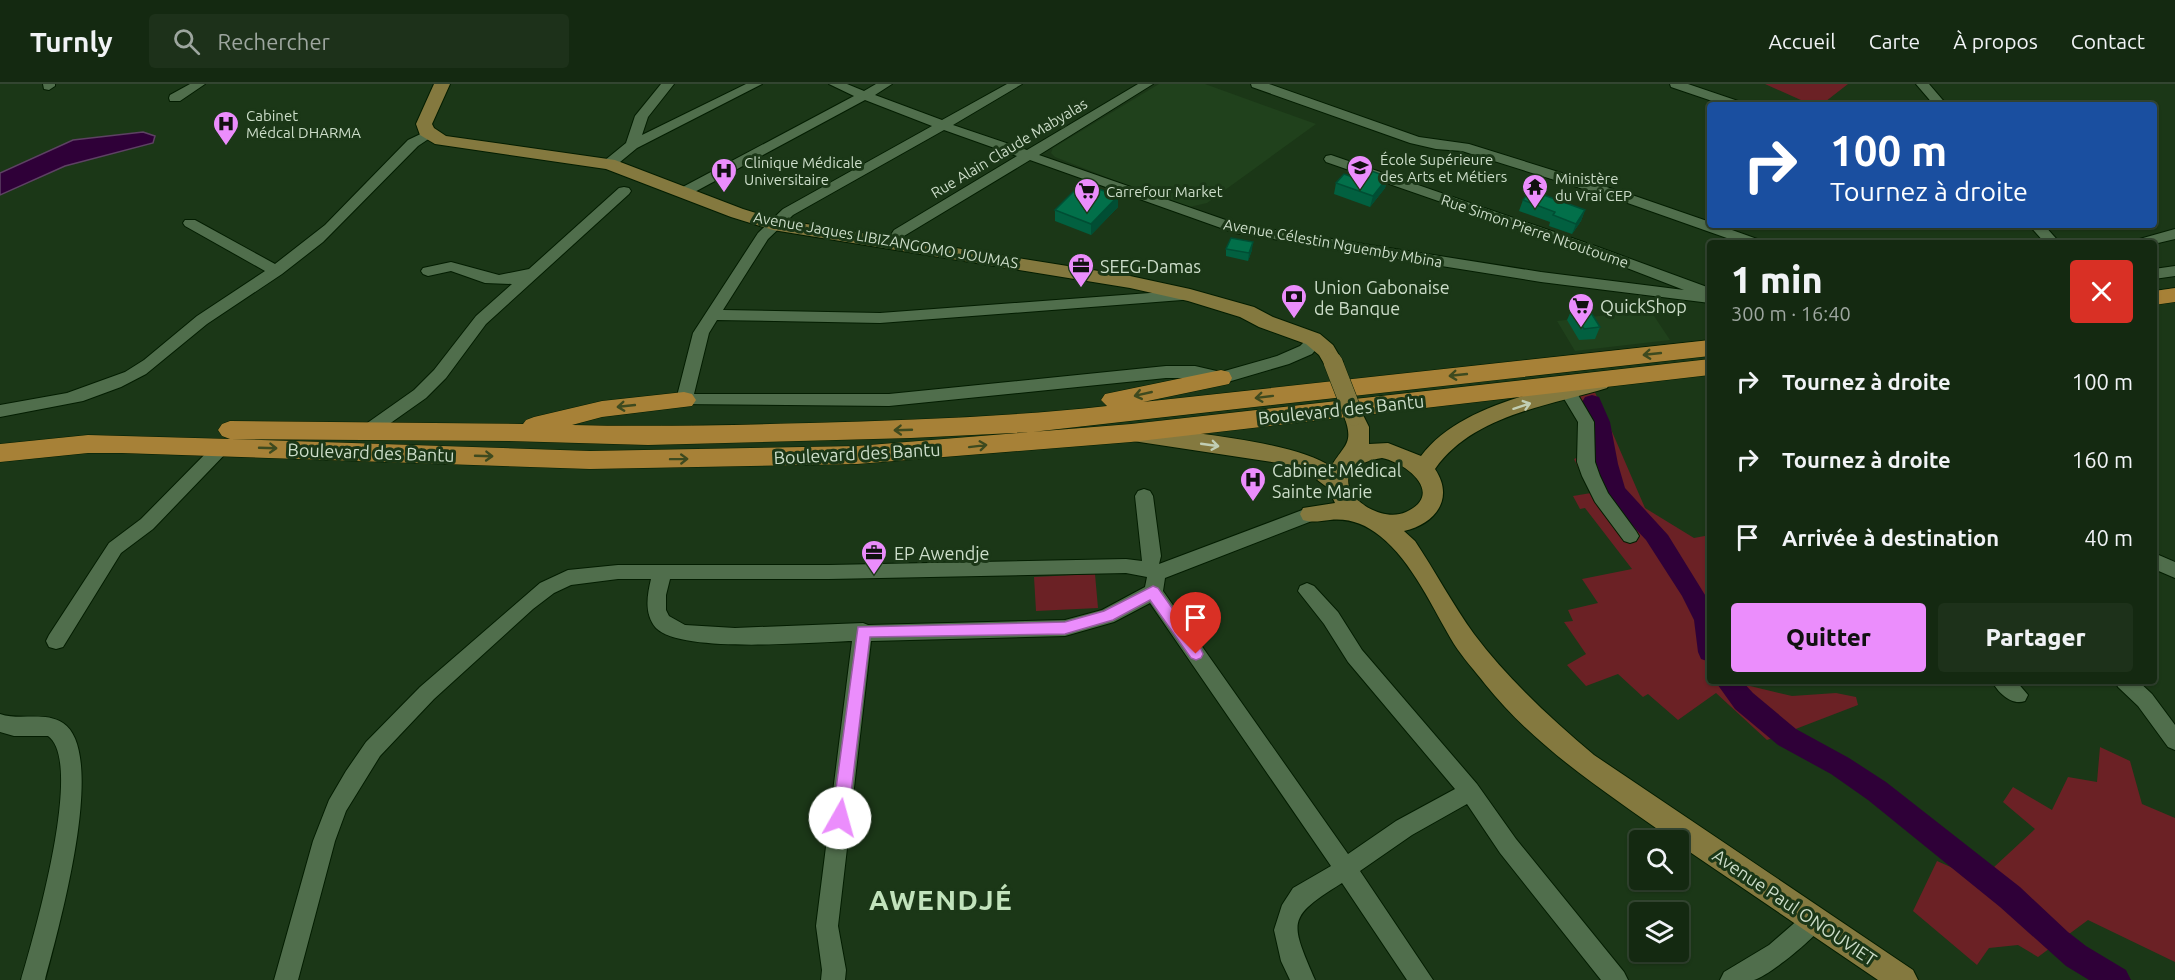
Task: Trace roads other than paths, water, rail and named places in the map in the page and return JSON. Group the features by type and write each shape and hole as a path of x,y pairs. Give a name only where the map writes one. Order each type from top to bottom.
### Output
{"highway":[{"path":"2157,298 2175,295"},
{"path":"2157,315 2175,312"},
{"name":"Boulevard des Bantu","path":"0,439 94,429 369,430 648,436 871,431 1032,423 1707,348"},
{"name":"Boulevard des Bantu","path":"0,453 88,444 223,446 590,460 739,458 930,451 1131,433 1707,367"},
{"path":"1032,423 1043,416 1171,379 1221,378"},
{"path":"509,432 602,409 684,400"}],"main road":[{"path":"429,134 424,124 442,84"},
{"name":"Avenue Jaques LIBIZANGOMO JOUMAS","path":"429,134 441,140 609,164 773,224 1130,282 1190,295 1261,318 1264,326 1305,344"},
{"path":"1305,344 1331,359 1357,423 1359,444 1339,470 1337,485 1325,506 1311,514"},
{"path":"1423,469 1430,455 1458,432 1492,416 1619,378"},
{"path":"1357,423 1377,444 1405,456 1423,469 1433,488 1432,498 1421,515 1413,537 1414,556"},
{"path":"1131,433 1279,455 1316,467 1337,485 1341,497 1363,516"},
{"path":"1351,457 1371,451 1394,452"},
{"path":"1311,514 1331,510 1397,523 1421,515"},
{"name":"Avenue Paul ONOUVIET","path":"1363,516 1400,539 1414,556 1465,640 1496,679 1553,736 1586,763 1667,821 1903,980"}],"street":[{"path":"176,98 199,84"},
{"path":"632,145 642,116 668,84"},
{"path":"609,164 632,145 756,84"},
{"name":"Avenue Célestin Nguemby Mbina","path":"835,84 1028,156 1235,228 1541,277 1674,295 1707,296"},
{"path":"684,192 886,84"},
{"path":"1016,84 788,212 773,224 701,333 684,400 889,400 1127,378 1171,379"},
{"name":"Rue Alain Claude Mabyalas","path":"892,243 899,232 1147,84"},
{"path":"1257,84 1415,140 1436,145 1464,147 1637,201 1707,226"},
{"path":"1676,84 1727,102"},
{"path":"1922,84 1938,102"},
{"path":"0,411 59,402 105,387 144,368 203,319 277,271 336,224 413,142 429,134"},
{"name":"Rue Simon Pierre Ntoutoume","path":"1331,159 1671,279 1707,295"},
{"path":"369,430 420,394 440,374 481,320 624,191"},
{"path":"190,223 277,271"},
{"path":"1713,228 1747,240"},
{"path":"2040,228 2050,240"},
{"path":"2152,240 2175,234"},
{"path":"428,271 440,267 457,266 496,281 531,273"},
{"path":"2157,274 2175,271"},
{"path":"1671,279 1678,289 1674,295"},
{"path":"711,315 880,318 1190,295"},
{"path":"1221,378 1266,364 1305,344"},
{"path":"1568,392 1586,422 1588,432 1586,462 1591,476 1601,497 1630,536"},
{"path":"56,641 115,548 147,524 223,446"},
{"path":"1144,496 1153,578 1421,980"},
{"path":"662,573 655,597 656,609 660,619 683,634 735,636 863,631 1065,628 1107,616 1153,578 1311,514"},
{"path":"2157,562 2175,572"},
{"path":"286,980 324,841 337,807 373,749 427,693 547,588 568,578 588,574 830,572 1096,566 1153,578"},
{"path":"1307,591 1331,618 1355,656 1470,791 1508,846 1616,980"},
{"path":"833,980 834,970 827,926 863,631"},
{"path":"2005,684 2018,695"},
{"path":"2128,684 2145,699 2175,741"},
{"path":"0,723 15,729 44,727 58,730 67,741 71,751 72,801 68,830 42,950 33,980"},
{"path":"1303,980 1288,944 1285,930 1293,905 1301,896 1346,869 1404,828 1470,791"},
{"path":"1732,980 1778,953 1815,920"}],"waterway":[{"path":"1592,402 1600,422 1609,475 1617,493 1649,527 1675,564 1703,612 1707,626"},
{"path":"1730,684 1744,701 1787,737 1840,766 1877,791 2010,897 2058,942 2076,956 2116,980"}],"place":[{"name":"Cabinet Médcal DHARMA","path":"226,147"},
{"name":"École Supérieure des Arts et Métiers","path":"1360,191"},
{"name":"Clinique Médicale Universitaire","path":"724,194"},
{"name":"Ministère du Vrai CEP","path":"1535,210"},
{"name":"Carrefour Market","path":"1087,214"},
{"name":"SEEG-Damas","path":"1081,289"},
{"name":"Union Gabonaise de Banque","path":"1294,320"},
{"name":"QuickShop","path":"1581,329"},
{"name":"Cabinet Médical Sainte Marie","path":"1253,503"},
{"name":"EP Awendje","path":"874,576"}],"district":[{"name":"AWENDJÉ","path":"941,899"}]}
